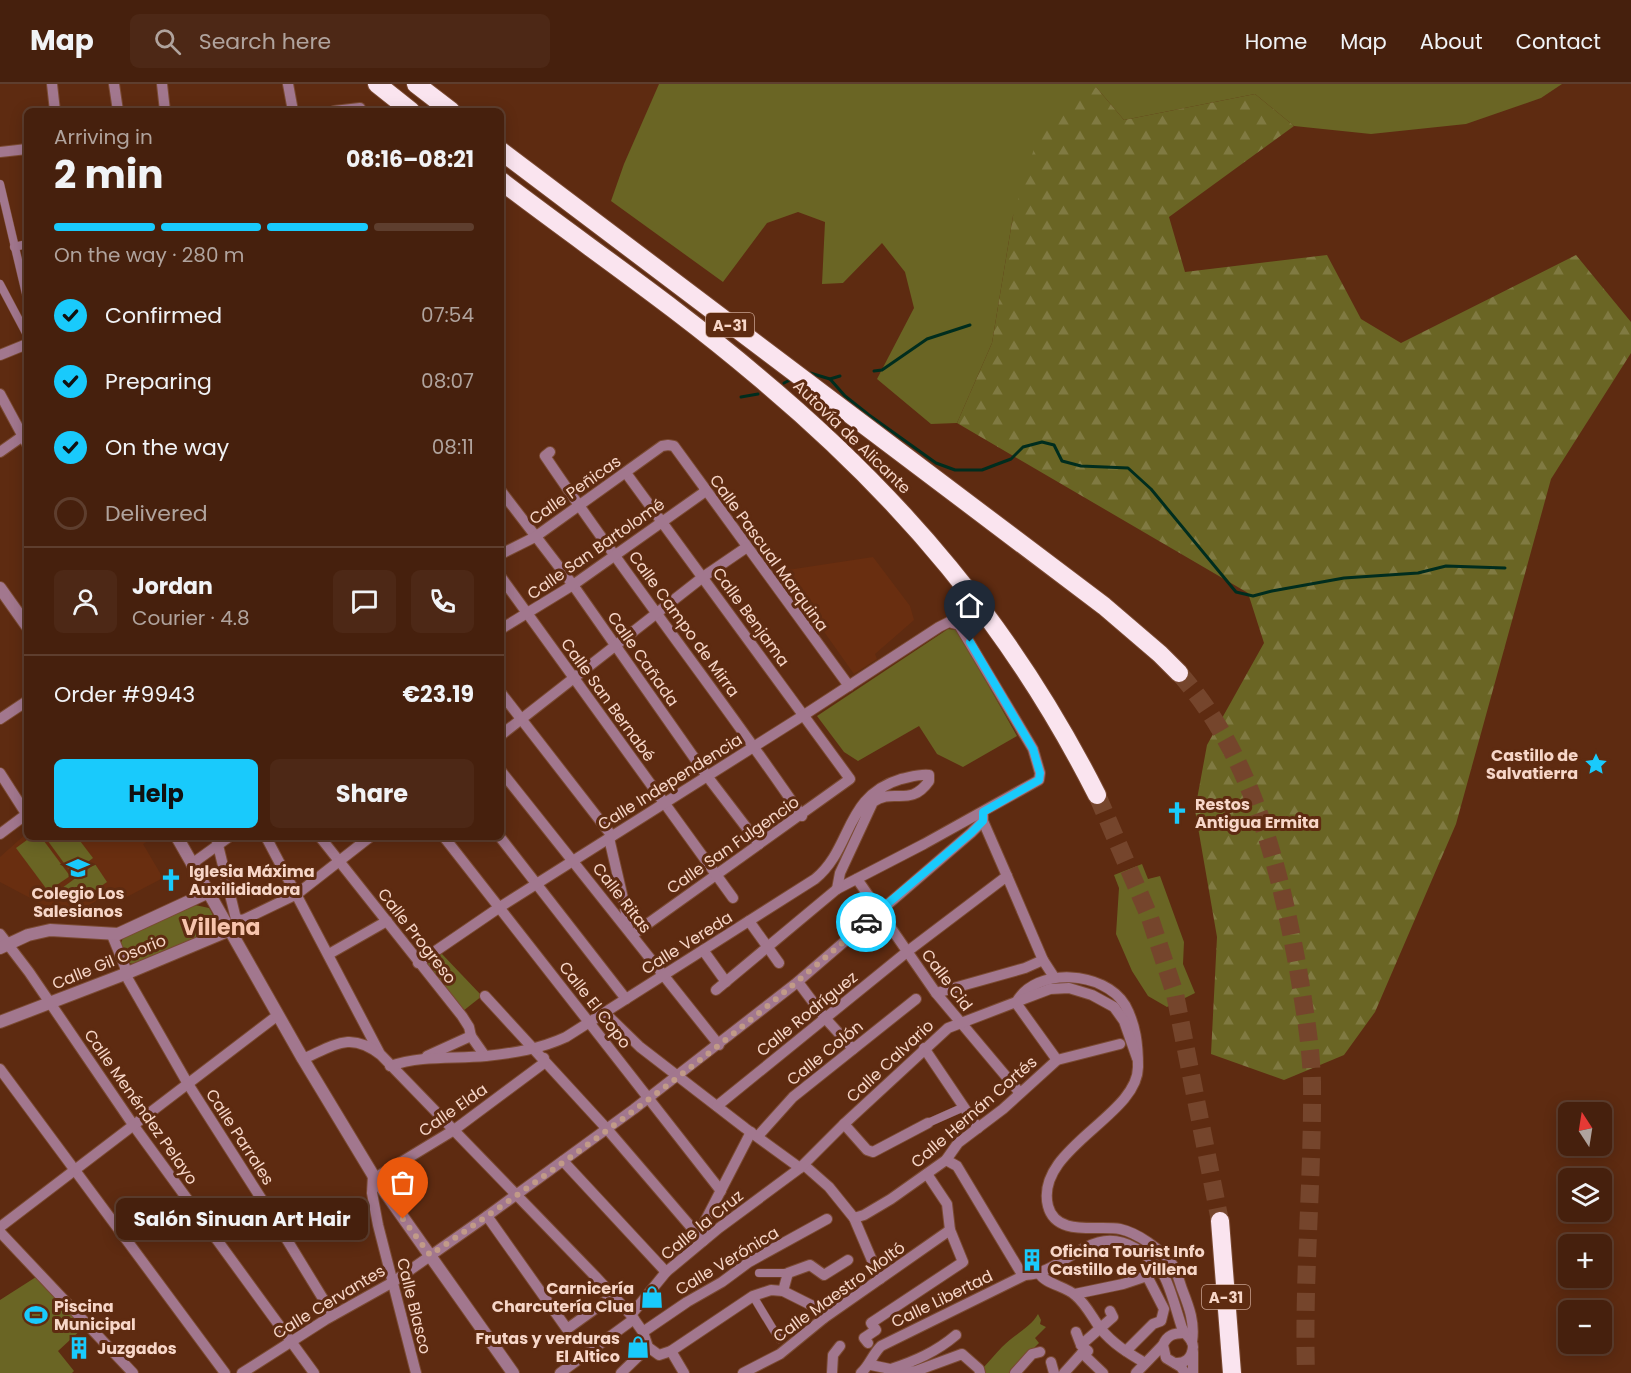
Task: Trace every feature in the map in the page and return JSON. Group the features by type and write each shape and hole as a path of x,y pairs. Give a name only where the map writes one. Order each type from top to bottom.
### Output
{"highway":[{"path":"377,84 407,108"},
{"path":"416,84 447,108"},
{"name":"Autovía de Alicante","path":"504,153 1104,606 1153,647 1179,673"},
{"name":"Autovía de Alicante","path":"504,183 675,310 757,375 821,431 881,490 934,548 992,621 1050,708 1098,795"},
{"name":"A-31","path":"1220,1221 1232,1373"}],"street":[{"path":"52,84 56,108"},
{"path":"114,84 118,108"},
{"path":"162,84 165,108"},
{"path":"288,84 292,108"},
{"path":"0,152 24,149"},
{"path":"0,184 24,285"},
{"path":"14,247 24,245"},
{"path":"0,284 24,329"},
{"path":"0,355 24,345"},
{"path":"0,394 24,435"},
{"path":"0,452 24,439"},
{"name":"Calle Pascual Marquina","path":"662,447 674,446 849,686"},
{"name":"Calle Peñicas","path":"504,552 535,537 662,447"},
{"name":"Calle Campo de Mirra","path":"550,453 545,456 579,506 755,746 802,816"},
{"name":"Calle Benjama","path":"626,473 850,779"},
{"name":"Calle San Bartolomé","path":"504,627 528,615 573,585 703,493 705,489"},
{"name":"Calle Cañada","path":"504,495 573,585 707,776 759,844"},
{"path":"504,732 703,577 747,547"},
{"name":"Calle San Bernabé","path":"504,581 733,898"},
{"path":"0,588 24,622"},
{"name":"Calle Independencia","path":"418,963 500,907 949,622 959,625 1033,749 1040,773 1039,780 983,817"},
{"path":"504,697 611,837 630,932"},
{"path":"0,719 24,703"},
{"path":"0,773 24,810"},
{"path":"837,889 823,872 869,801 877,789 919,774 929,775 930,781 921,792 906,796 880,797 869,801 840,873 837,889"},
{"name":"Calle Ritas","path":"504,775 719,1045"},
{"name":"Calle San Fulgencio","path":"630,932 802,816 850,779"},
{"path":"0,834 24,816"},
{"path":"716,990 837,889 924,844 983,817 1004,877 1043,960 1054,977 1074,978 1110,990 1124,1004 1136,1033 1138,1070 1134,1084 1124,1098 1060,1163 1050,1180 1047,1192 1051,1221 1077,1228 1119,1229 1136,1235 1151,1245 1172,1265 1193,1323 1189,1339 1188,1359 1180,1363 1170,1360 1145,1363 1122,1350 1100,1328 1075,1294 1064,1287 1042,1279 1039,1273 1047,1262 1097,1241 1117,1240 1133,1247 1152,1260 1165,1277 1189,1339 1193,1373"},
{"name":"Calle Cervantes","path":"242,1373 333,1315 393,1282 679,1076 798,982 935,863 983,817"},
{"path":"179,840 209,892 233,924 278,1015 374,1177 513,1373"},
{"path":"268,840 381,1055 614,1296 643,1332 650,1349 659,1355 671,1351 753,1296 771,1290 783,1291 817,1308 824,1318"},
{"name":"Calle Progreso","path":"322,840 462,1016 469,1027 471,1036 485,1056"},
{"path":"233,924 297,894 366,840"},
{"name":"Calle El Copo","path":"446,840 721,1191"},
{"path":"502,840 626,999"},
{"path":"193,863 217,841"},
{"path":"217,841 233,924"},
{"path":"924,844 935,863"},
{"name":"Calle Vereda","path":"544,1063 546,1053 566,1037 823,872"},
{"name":"Calle Rodríguez","path":"717,1106 908,951 1004,877"},
{"name":"Calle Cid","path":"857,879 936,993 1020,1093"},
{"path":"4,946 28,935 50,930 74,930 112,935 125,933 209,892"},
{"path":"329,954 387,921"},
{"path":"749,921 779,963"},
{"name":"Calle Gil Osorio","path":"0,1022 125,974 233,924"},
{"name":"Calle Menéndez Pelayo","path":"0,934 4,946 49,1003 134,1126 315,1373"},
{"name":"Calle Parrales","path":"112,935 125,967 125,974 188,1084 273,1216 333,1315"},
{"path":"704,950 726,982"},
{"path":"936,993 1025,968 1043,960"},
{"name":"Calle Calvario","path":"1016,1003 1027,989 1054,977"},
{"path":"798,982 825,1018 853,1049"},
{"name":"Calle Calvario","path":"802,1166 924,1048 948,1028 1050,989 1069,988 1092,995 1114,1007 1124,1021 1137,1058"},
{"path":"485,996 532,1050 607,1129 703,1241"},
{"name":"Calle Colón","path":"703,1241 703,1224 755,1134 793,1097 916,999"},
{"path":"1016,1003 1057,1060"},
{"path":"605,1013 640,1047 829,1187 854,1218 880,1279"},
{"path":"0,1227 278,1015"},
{"path":"390,1066 423,1058 471,1036"},
{"name":"Calle Vereda","path":"423,1058 485,1056 532,1050 566,1037"},
{"path":"303,1059 349,1041 364,1043 381,1055"},
{"name":"Calle Hernán Cortés","path":"854,1218 872,1211 946,1160 958,1143 1057,1060 1120,1044"},
{"path":"924,1048 978,1128"},
{"name":"Calle Elda","path":"374,1177 454,1130 544,1063"},
{"path":"0,1069 225,1373"},
{"path":"844,1124 867,1150 873,1152 964,1107"},
{"path":"946,1160 957,1166 1022,1273"},
{"path":"563,1161 666,1272"},
{"name":"Calle la Cruz","path":"560,1373 632,1317 666,1272 802,1166"},
{"path":"868,1343 864,1338 876,1330 871,1323 963,1262 950,1230 947,1204 927,1174"},
{"name":"Calle Blasco","path":"374,1177 372,1193 416,1373"},
{"path":"487,1216 567,1329 614,1296"},
{"name":"Calle Verónica","path":"643,1332 722,1282 749,1262 827,1219"},
{"name":"Calle Maestro Moltó","path":"743,1373 780,1354 824,1318 950,1230"},
{"path":"0,1232 133,1373"},
{"path":"759,1273 788,1273 810,1265 825,1275 848,1260"},
{"path":"783,1291 788,1273"},
{"name":"Calle Libertad","path":"871,1365 874,1353 880,1346 1022,1273 1039,1273"},
{"path":"1075,1294 1123,1284 1147,1276 1164,1310 1161,1321 1153,1324 1126,1352"},
{"path":"753,1296 779,1339"},
{"path":"1174,1305 1173,1321 1165,1341 1170,1360 1185,1373"},
{"path":"1064,1373 1081,1349 1113,1317 1110,1311"},
{"path":"1076,1332 1081,1349 1103,1373"},
{"path":"1136,1373 1175,1333 1189,1339"},
{"path":"891,1369 928,1355 956,1335"},
{"path":"832,1373 833,1355 840,1346"},
{"path":"621,1373 650,1349"},
{"path":"671,1351 684,1373"},
{"path":"1015,1373 1032,1354 1040,1352"},
{"path":"861,1373 871,1365 911,1372 962,1354 977,1372"}],"shaded area":[{"path":"873,557 910,606 914,620 875,654 877,659 854,674 781,571"},
{"name":"Colegio Los Salesianos","path":"24,836 24,840 150,840 143,844 163,878 119,901 113,892 66,917 0,882 0,857"}],"green space":[{"path":"659,84 1562,84 1541,98 1466,124 1371,134 1294,126 1255,94 1124,120 1096,87 1013,216 992,343 957,423 931,424 877,379 914,308 905,272 882,243 843,283 822,284 825,222 798,212 767,223 723,282 611,201 624,164"},
{"path":"1096,87 1124,120 1255,94 1294,126 1169,217 1185,272 1327,255 1361,319 1401,343 1576,255 1631,322 1631,353 1551,479 1456,824 1375,1012 1344,1055 1284,1080 1211,1054 1217,937 1195,810 1207,745 1264,643 1248,593 957,423 992,343 1013,216 1042,123"},
{"path":"948,629 957,630 1017,736 963,767 937,754 919,726 858,761 844,752 817,716"},
{"path":"27,840 43,840 70,876 48,891 16,848"},
{"path":"47,840 79,840 93,858 72,874"},
{"path":"95,864 107,882 75,904 62,888"},
{"path":"1142,864 1148,879 1160,876 1184,942 1183,964 1195,993 1167,1007 1148,996 1132,971 1116,934 1119,888 1114,875"},
{"path":"195,905 209,908 215,924 212,935 135,964 127,963 119,948 123,938"},
{"path":"441,953 482,996 463,1011 424,963"},
{"name":"Piscina Municipal","path":"36,1277 84,1327 58,1351 74,1371 72,1373 0,1373 0,1300"},
{"path":"1038,1314 1040,1324 1046,1327 1035,1338 1039,1343 1009,1373 983,1373 982,1369 999,1350 1031,1323"}],"waterway":[{"path":"874,371 882,370 927,339 970,325"},
{"path":"810,373 830,379 840,376"},
{"path":"784,383 792,379"},
{"path":"830,379 845,396 869,415 936,463 955,470 982,470 1011,459 1023,447 1042,442 1054,445 1062,461 1081,466 1128,468 1151,489 1236,592 1253,596 1344,578 1418,573 1446,566 1505,568"},
{"path":"741,397 758,394"}],"tunnel":[{"path":"1179,673 1204,705 1225,739 1258,812 1282,890 1298,969 1309,1039 1312,1082 1306,1373"},
{"path":"1097,795 1150,918 1175,994 1220,1221"}],"way so far":[{"path":"403,1219 430,1255 679,1076 795,984 866,922"}],"place":[{"name":"Castillo de Salvatierra","path":"1596,764"},
{"name":"Restos Antigua Ermita","path":"1177,813"},
{"name":"Colegio Los Salesianos","path":"78,868"},
{"name":"Iglesia Máxima Auxilidiadora","path":"171,880"},
{"name":"Salón Sinuan Art Hair","path":"403,1219"},
{"name":"Oficina Tourist Info Castillo de Villena","path":"1032,1260"},
{"name":"Carnicería Charcutería Clua","path":"652,1297"},
{"name":"Piscina Municipal","path":"36,1315"},
{"name":"Frutas y verduras El Altico","path":"638,1347"},
{"name":"Juzgados","path":"79,1348"}],"district":[{"name":"Villena","path":"221,927"}],"route":[{"path":"866,922 971,833 983,821 983,812 1039,780 1040,773 1033,749 970,642"}]}
